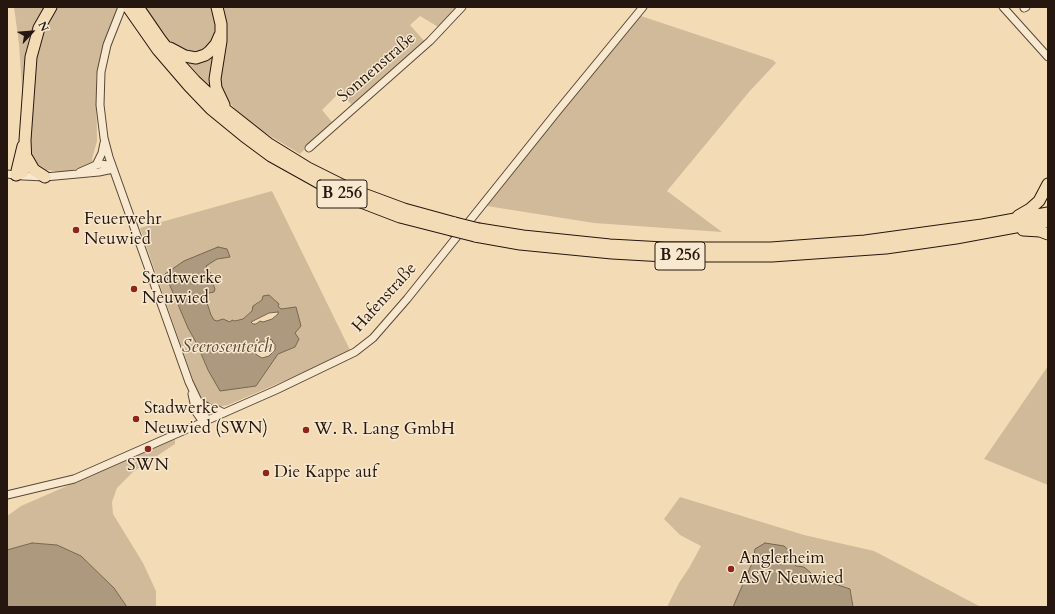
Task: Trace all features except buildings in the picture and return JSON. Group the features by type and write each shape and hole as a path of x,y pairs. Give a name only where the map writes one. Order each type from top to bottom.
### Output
{"highway":[{"path":"12,175 24,170 27,158 25,140 31,57 39,28 50,7"},
{"name":"B 256","path":"129,7 160,39 185,70 226,110 252,132 278,150 326,178 362,194 453,227"},
{"name":"B 256","path":"129,7 153,44 189,86 211,108 238,131 271,156 323,185 348,197 400,217 477,232 610,245 732,249 806,246 865,241 953,230 1048,221"},
{"path":"217,7 220,19 221,47 215,79 216,88 226,110"},
{"path":"160,39 180,54 196,58 205,55 213,48 221,33"},
{"path":"12,175 25,140"},
{"path":"27,158 34,170 45,177"},
{"path":"1010,225 1035,206 1043,196 1048,184"},
{"name":"B 256","path":"1010,225 1048,213"},
{"path":"1010,225 1048,234"}],"street":[{"path":"129,7 107,45 101,72 100,105 104,138 113,169 189,382 196,412 205,421"},
{"name":"Sonnenstraße","path":"309,148 430,41 462,7"},
{"name":"Hafenstraße","path":"7,495 74,480 276,390 355,352 373,338 407,299 643,7"},
{"path":"1003,7 1048,57"},
{"path":"96,165 102,154 104,138"},
{"path":"77,174 96,165 107,165 113,169"},
{"path":"12,175 45,177 99,172 113,169"},
{"path":"189,382 200,403 205,421"},
{"path":"200,403 211,409 224,413"}],"shaded area":[{"path":"14,7 47,7 23,102 19,44"},
{"path":"55,7 118,7 104,42 96,77 97,141 92,159 93,162 86,167 62,172 39,169 31,162 28,141 38,40"},
{"path":"145,7 214,7 217,32 212,45 198,54 174,47"},
{"path":"224,7 457,7 440,28 420,16 410,25 426,43 352,105 340,92 322,110 332,122 300,154 262,131 237,112 220,89 219,67 226,27"},
{"path":"641,16 773,60 776,63 749,92 667,191 722,232 594,223 487,206 547,130"},
{"path":"215,48 216,95 180,57"},
{"path":"272,191 351,352 228,405 208,409 197,391 140,228","holes":["227,249 230,257 216,259 207,265","206,266 211,274 211,279 215,290 214,292 204,294 211,315 214,320 217,321 223,319 230,322 243,319 252,311 259,301 270,298 274,299 281,309 296,307 295,333 298,339 295,347 278,354 256,386 208,370 173,293"]},
{"path":"1048,366 1048,485 984,459"},
{"path":"175,439 175,444 133,472 117,488 112,502 113,514 143,563 156,591 156,607 127,607 114,588 81,556 57,545 32,543 7,550 7,516 21,506"},
{"path":"680,497 804,535 874,551 981,607 853,607 850,589 823,579 813,579 794,563 755,549 753,561 733,607 667,607 679,583 701,546 680,535 664,519"}],"water":[{"name":"Seerosenteich","path":"218,247 227,249 230,257 217,259 206,266 211,274 211,279 215,289 214,292 204,294 214,320 217,321 223,319 230,322 232,320 235,321 243,319 252,311 253,306 262,300 263,296 269,295 279,304 278,306 281,309 296,307 301,326 295,333 299,339 295,347 278,354 256,386 220,391 188,328 165,274 184,261","holes":["278,312 278,314 272,319 263,322 260,321 256,324 251,322 269,313","269,339 275,344 275,350 269,356 262,358 255,353 254,346"]},
{"path":"32,543 57,545 81,556 114,588 127,607 7,607 7,550"},
{"path":"765,543 784,546 796,557 794,563 796,566 804,567 811,573 813,579 821,576 823,580 850,589 853,607 733,607 753,561 755,549"}],"place":[{"name":"Feuerwehr Neuwied","path":"76,230"},
{"name":"Stadtwerke Neuwied","path":"134,289"},
{"name":"Stadwerke Neuwied (SWN)","path":"136,419"},
{"name":"W. R. Lang GmbH","path":"306,430"},
{"name":"SWN","path":"148,449"},
{"name":"Die Kappe auf","path":"266,473"},
{"name":"Anglerheim ASV Neuwied","path":"731,569"}]}
